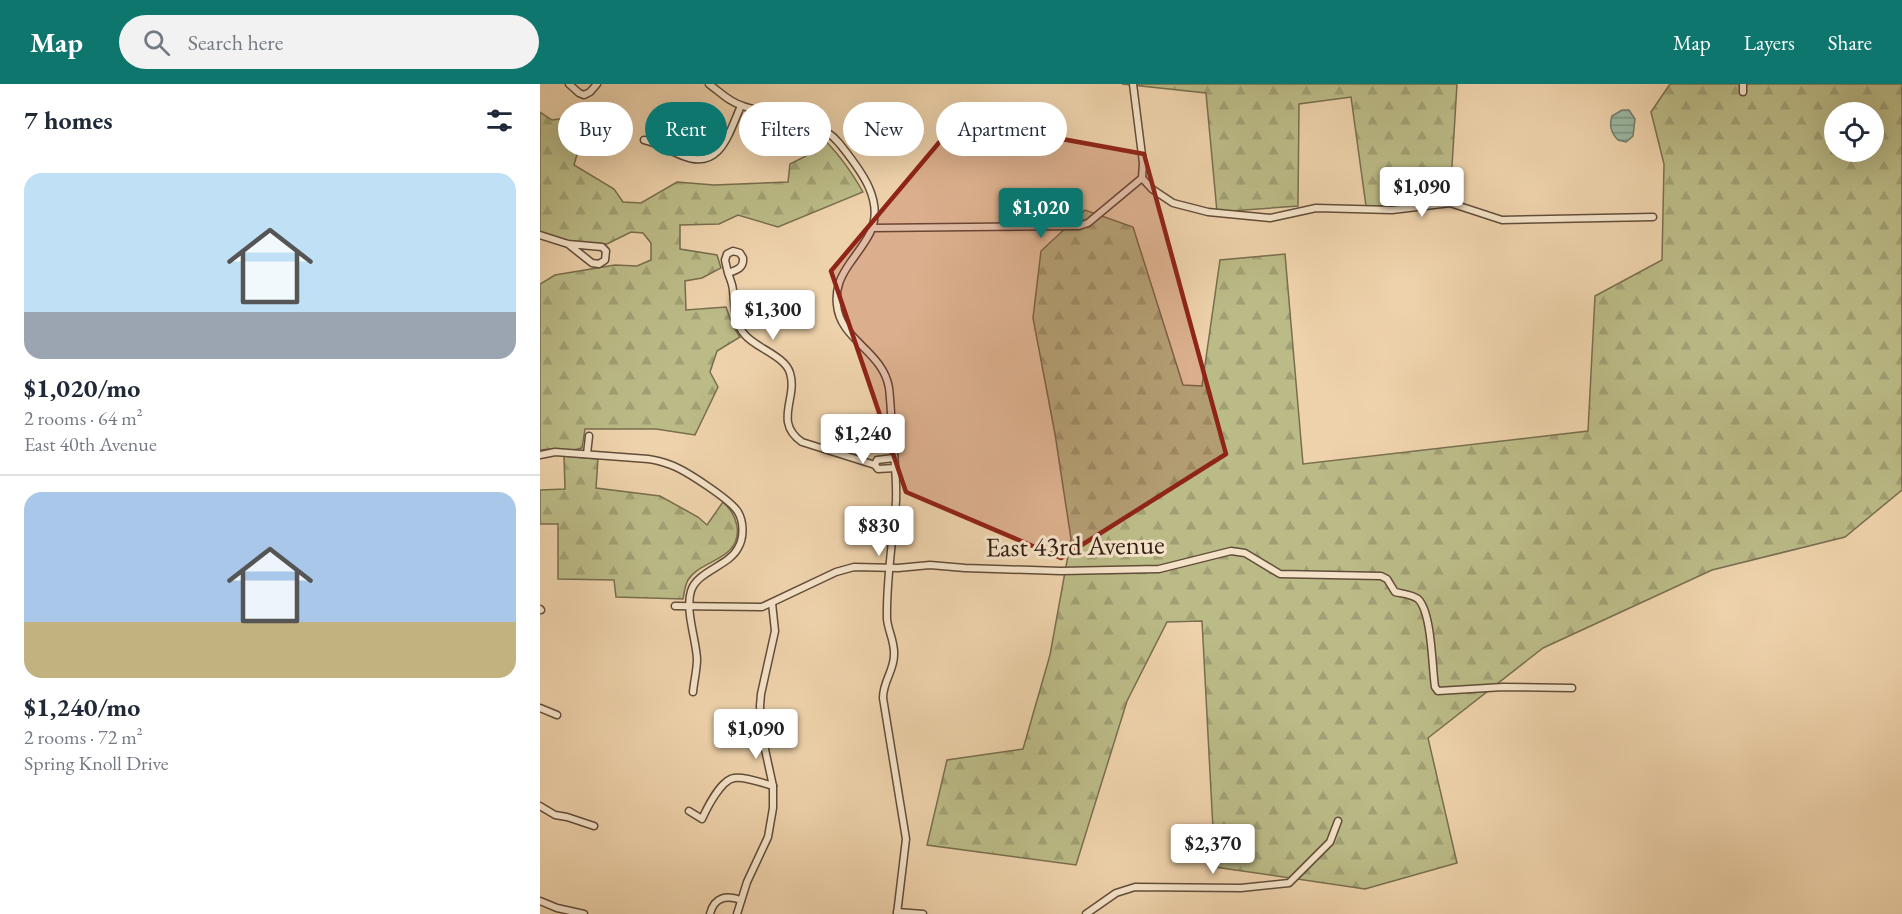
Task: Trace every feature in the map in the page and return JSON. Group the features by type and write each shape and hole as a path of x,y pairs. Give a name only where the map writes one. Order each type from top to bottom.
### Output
{"street":[{"path":"569,84 584,95 588,94 597,84"},
{"path":"709,84 739,105"},
{"path":"872,228 1079,226 1088,223 1142,178 1143,162 1133,84"},
{"path":"1743,84 1743,92"},
{"path":"644,140 686,157 707,158 723,147 739,111"},
{"path":"831,137 837,141 873,194 875,206 872,228 838,285 837,308 845,328 872,354 885,375 888,386 896,499 887,619 894,655 892,667 885,681 883,698 906,842 897,913 923,914"},
{"path":"1142,178 1161,196 1173,203 1192,209 1257,218 1276,217 1316,208 1392,210 1445,203 1460,205 1488,217 1502,220 1653,218"},
{"path":"1135,185 1143,183 1149,185"},
{"path":"540,235 568,244 602,247 606,251 605,260 599,264 592,263 568,244"},
{"path":"728,273 733,289 734,311 741,328 752,341 783,362 791,374 788,417 795,438 875,465 877,469 895,468"},
{"path":"587,454 589,436"},
{"path":"540,455 552,452 587,454 668,463 727,501 736,510 742,526 738,548 731,557 695,583 691,592 690,606 697,664 693,692"},
{"path":"875,465 877,460 894,458"},
{"name":"East 43rd Avenue","path":"675,606 754,608 772,603 845,568 934,565 1061,571 1159,569 1223,552 1237,551 1280,574 1381,576 1387,579 1395,592 1413,597 1421,603 1429,626 1435,687 1438,691 1503,687 1572,688"},
{"path":"737,914 769,831 773,807 773,786 761,731 760,706 775,631 772,603"},
{"path":"685,634 694,634"},
{"path":"540,708 557,714"},
{"path":"689,811 702,819 713,797 731,778 737,777 773,786"},
{"path":"540,806 555,815 594,826"},
{"path":"1086,914 1116,893 1135,887 1242,888 1289,883 1330,842 1338,821"},
{"path":"710,914 720,898 741,900"},
{"path":"540,901 557,908 584,914"}],"highlighted area":[{"path":"958,120 1144,154 1226,454 1061,558 906,492 831,271"}],"green space":[{"path":"1122,84 1457,84 1450,199 1406,206 1366,206 1351,97 1299,104 1298,206 1217,212 1206,93"},
{"path":"1670,84 1902,84 1902,490 1845,537 1712,570 1543,648 1428,738 1457,863 1365,889 1215,867 1202,621 1167,622 1127,701 1076,865 927,845 947,760 1023,749 1050,655 1071,539 1055,434 1033,318 1041,251 1085,210 1133,227 1183,385 1202,386 1220,260 1285,254 1303,464 1588,431 1595,296 1662,260 1664,164 1651,112"},
{"path":"540,112 552,120 558,119 558,156 577,156 574,165 614,189 623,202 641,203 677,182 714,185 788,182 790,164 806,156 831,156 831,147 863,192 778,227 738,215 719,224 680,225 680,249 717,255 721,268 702,278 685,281 686,310 726,307 740,337 717,351 710,372 718,387 695,435 656,429 585,429 582,448 540,450 540,284 555,275 615,265 637,266 651,260 651,243 643,233 631,232 607,244 568,241 540,232"},
{"path":"564,456 598,459 596,488 660,496 698,517 707,525 723,502 732,512 737,526 737,537 733,546 719,558 694,573 687,582 683,599 616,597 614,580 558,579 558,524 540,524 540,490 565,489"}],"shaded area":[{"path":"1622,110 1629,110 1635,119 1633,136 1626,142 1618,140 1611,129 1612,116"}]}
